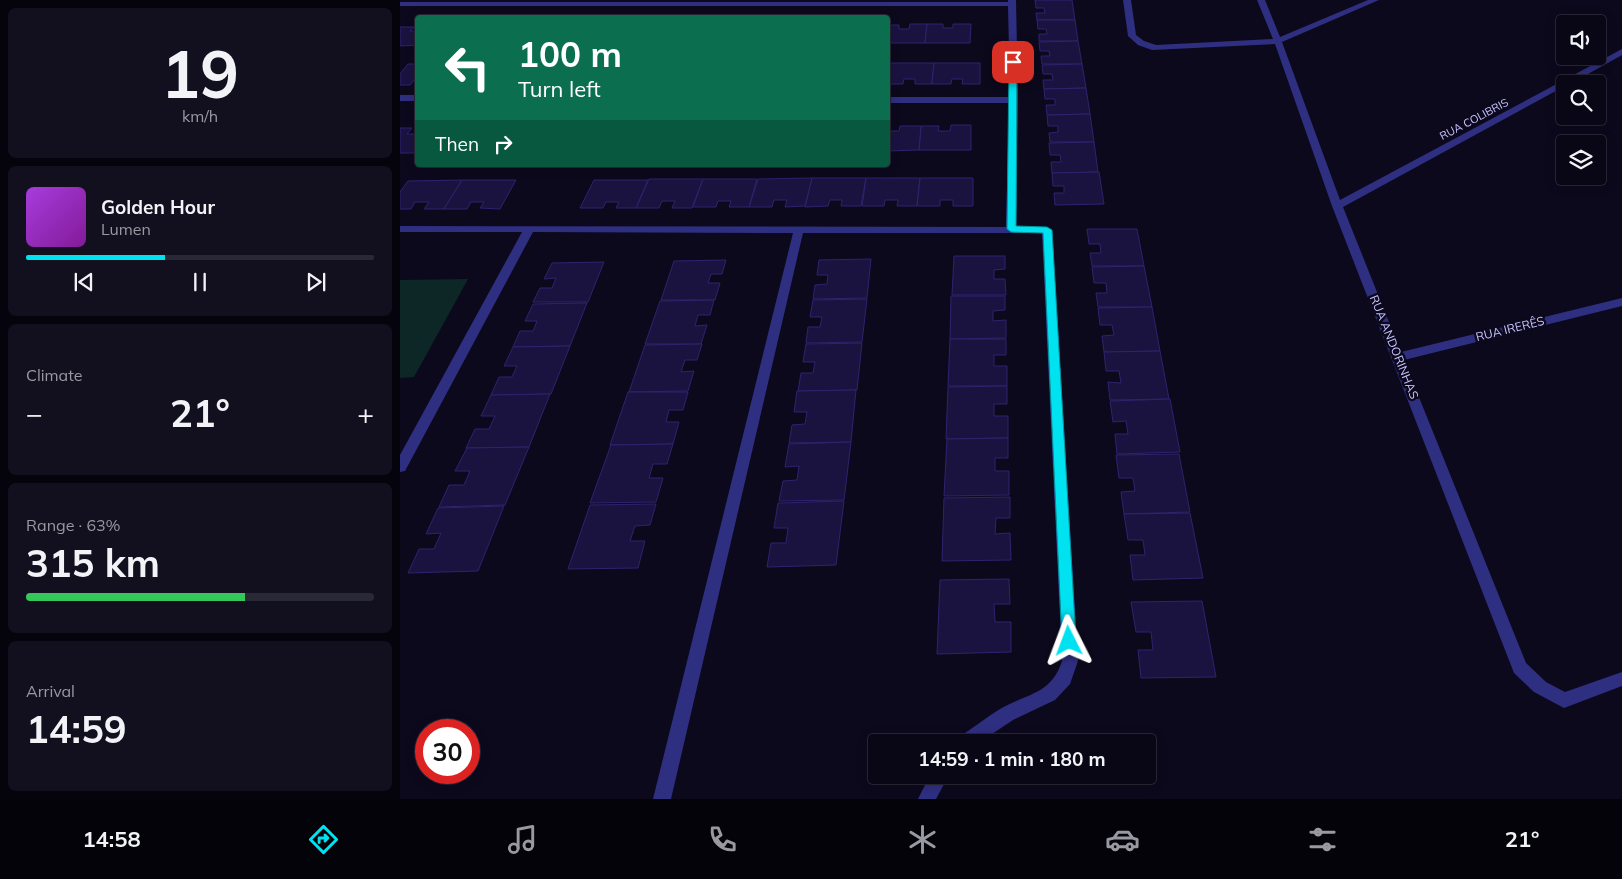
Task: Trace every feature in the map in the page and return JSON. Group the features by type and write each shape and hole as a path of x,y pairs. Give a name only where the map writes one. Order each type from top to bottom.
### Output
{"street":[{"path":"1127,0 1132,36 1141,43 1155,48 1278,41 1375,0"},
{"name":"RUA ANDORINHAS","path":"1261,0 1278,41 1337,206 1520,668 1540,687 1564,700 1622,678"},
{"path":"400,4 1012,2 1014,100 1011,229"},
{"name":"RUA COLIBRIS","path":"1337,206 1622,52"},
{"path":"400,98 415,98"},
{"path":"890,100 1014,100"},
{"path":"400,229 1047,230 1070,661 1064,679 1049,695 1007,714 978,734"},
{"path":"662,799 799,229"},
{"path":"400,467 529,230"},
{"name":"RUA IRERÊS","path":"1398,357 1622,302"},
{"path":"927,799 934,784"}],"green space":[{"path":"468,279 414,377 400,378 400,280"}],"building":[{"path":"1035,0 1072,0 1075,20 1037,20 1036,13 1045,13 1044,8 1036,8"},
{"path":"1037,20 1075,20 1078,41 1039,41 1039,34 1047,34 1046,29 1038,29"},
{"path":"910,24 927,24 925,43 890,43 890,25 899,25 899,29 909,29"},
{"path":"927,24 943,24 943,28 953,28 953,24 971,24 970,43 925,43"},
{"path":"400,27 414,27 410,31 415,31 415,45 400,46"},
{"path":"1078,41 1082,64 1042,64 1041,56 1050,56 1049,51 1040,51 1039,42"},
{"path":"890,63 934,63 932,84 915,84 915,79 904,79 903,84 890,84"},
{"path":"934,63 980,63 980,84 962,84 963,79 952,79 951,84 932,84"},
{"path":"408,64 415,64 415,80 410,85 400,85 400,74"},
{"path":"1082,64 1086,88 1044,89 1043,80 1053,80 1052,74 1043,74 1042,65"},
{"path":"1086,88 1090,114 1047,115 1046,105 1055,105 1055,99 1045,99 1044,89"},
{"path":"1090,114 1094,142 1050,142 1049,133 1058,132 1058,126 1048,126 1047,115"},
{"path":"951,125 971,125 971,150 919,150 921,126 939,126 938,131 950,131"},
{"path":"900,126 921,126 919,150 890,151 890,131 899,131"},
{"path":"400,128 412,128 407,134 415,134 415,153 400,153"},
{"path":"1094,142 1098,172 1052,173 1051,162 1061,162 1060,155 1050,155 1049,143"},
{"path":"1099,172 1104,204 1055,205 1054,193 1064,193 1064,186 1053,186 1052,173"},
{"path":"812,178 866,178 861,206 841,206 842,200 830,200 828,206 805,207"},
{"path":"812,178 805,206 785,207 787,200 774,200 772,207 749,207 758,179"},
{"path":"866,178 920,178 917,206 897,206 898,200 885,200 884,206 862,206"},
{"path":"920,178 973,178 973,206 953,206 953,200 940,200 940,206 917,206"},
{"path":"649,179 703,179 692,208 672,208 675,201 662,201 659,208 636,208"},
{"path":"703,179 757,179 749,207 729,207 731,201 718,201 716,207 693,207"},
{"path":"462,180 444,209 424,209 429,202 415,202 411,209 400,209 400,192 408,181"},
{"path":"462,180 516,180 500,209 480,208 484,202 471,202 467,209 444,209"},
{"path":"594,180 648,180 636,208 616,208 619,202 606,202 603,208 580,208"},
{"path":"1087,229 1137,229 1144,266 1092,266 1090,253 1101,253 1100,244 1089,244"},
{"path":"954,256 1005,256 1005,269 994,270 994,279 1005,279 1006,295 952,295"},
{"path":"871,259 867,298 813,299 815,285 827,284 828,275 817,275 819,260"},
{"path":"726,260 722,274 711,274 708,283 720,283 715,300 661,300 674,261"},
{"path":"604,262 588,302 533,302 540,288 552,288 556,278 544,279 552,263"},
{"path":"1144,266 1152,307 1098,307 1096,293 1107,293 1106,283 1094,283 1092,267"},
{"path":"951,296 1005,296 1005,310 993,311 993,321 1006,320 1006,338 950,339"},
{"path":"867,299 862,342 806,343 808,327 820,327 822,317 810,317 813,300"},
{"path":"714,300 710,315 698,315 695,326 707,325 701,344 645,344 660,301"},
{"path":"587,303 570,346 513,347 520,331 533,331 537,321 525,321 533,304"},
{"path":"1152,307 1160,351 1104,352 1102,336 1114,335 1112,325 1100,325 1098,308"},
{"path":"950,339 1006,339 1006,355 994,355 994,366 1007,366 1007,386 948,386"},
{"path":"862,343 857,390 798,391 801,373 813,373 815,362 803,362 806,344"},
{"path":"702,344 697,360 685,360 681,372 694,371 688,391 629,392 645,345"},
{"path":"570,346 551,394 491,395 499,377 512,377 517,366 504,366 513,347"},
{"path":"1160,351 1169,399 1110,400 1108,382 1121,383 1119,371 1106,371 1104,352"},
{"path":"1007,386 1007,404 994,404 994,416 1008,416 1008,438 946,439 948,387"},
{"path":"856,390 851,442 789,443 792,425 805,424 807,412 794,412 797,391"},
{"path":"628,392 688,392 683,410 669,410 666,422 679,422 673,444 610,445"},
{"path":"550,394 529,447 466,448 475,429 489,429 495,416 481,416 491,395"},
{"path":"1170,399 1180,452 1117,454 1115,434 1128,434 1126,421 1113,422 1110,401"},
{"path":"1008,438 1008,458 995,458 995,471 1009,471 1009,495 944,496 947,439"},
{"path":"851,442 844,500 779,501 783,481 797,480 799,466 785,467 789,444"},
{"path":"673,444 667,464 653,464 649,478 663,478 656,502 590,503 611,445"},
{"path":"529,447 505,505 439,507 449,485 464,485 470,471 455,471 467,448"},
{"path":"1179,454 1190,512 1124,514 1121,492 1135,491 1133,478 1119,478 1116,455"},
{"path":"1010,497 1010,518 996,518 995,534 1010,533 1011,560 942,561 944,498"},
{"path":"844,501 836,565 767,567 771,543 786,543 788,528 774,528 778,503"},
{"path":"656,504 650,525 635,526 630,541 645,541 638,568 568,569 590,505"},
{"path":"504,506 478,571 408,573 419,549 434,549 441,533 426,534 438,508"},
{"path":"1190,513 1203,578 1133,580 1130,555 1145,555 1143,540 1128,540 1124,514"},
{"path":"1009,579 1010,604 994,604 995,622 1011,622 1011,652 937,654 940,580"},
{"path":"1202,601 1216,677 1141,678 1138,650 1153,650 1151,632 1136,632 1131,602"}],"route":[{"path":"1013,62 1011,229 1047,230 1069,641"}]}
